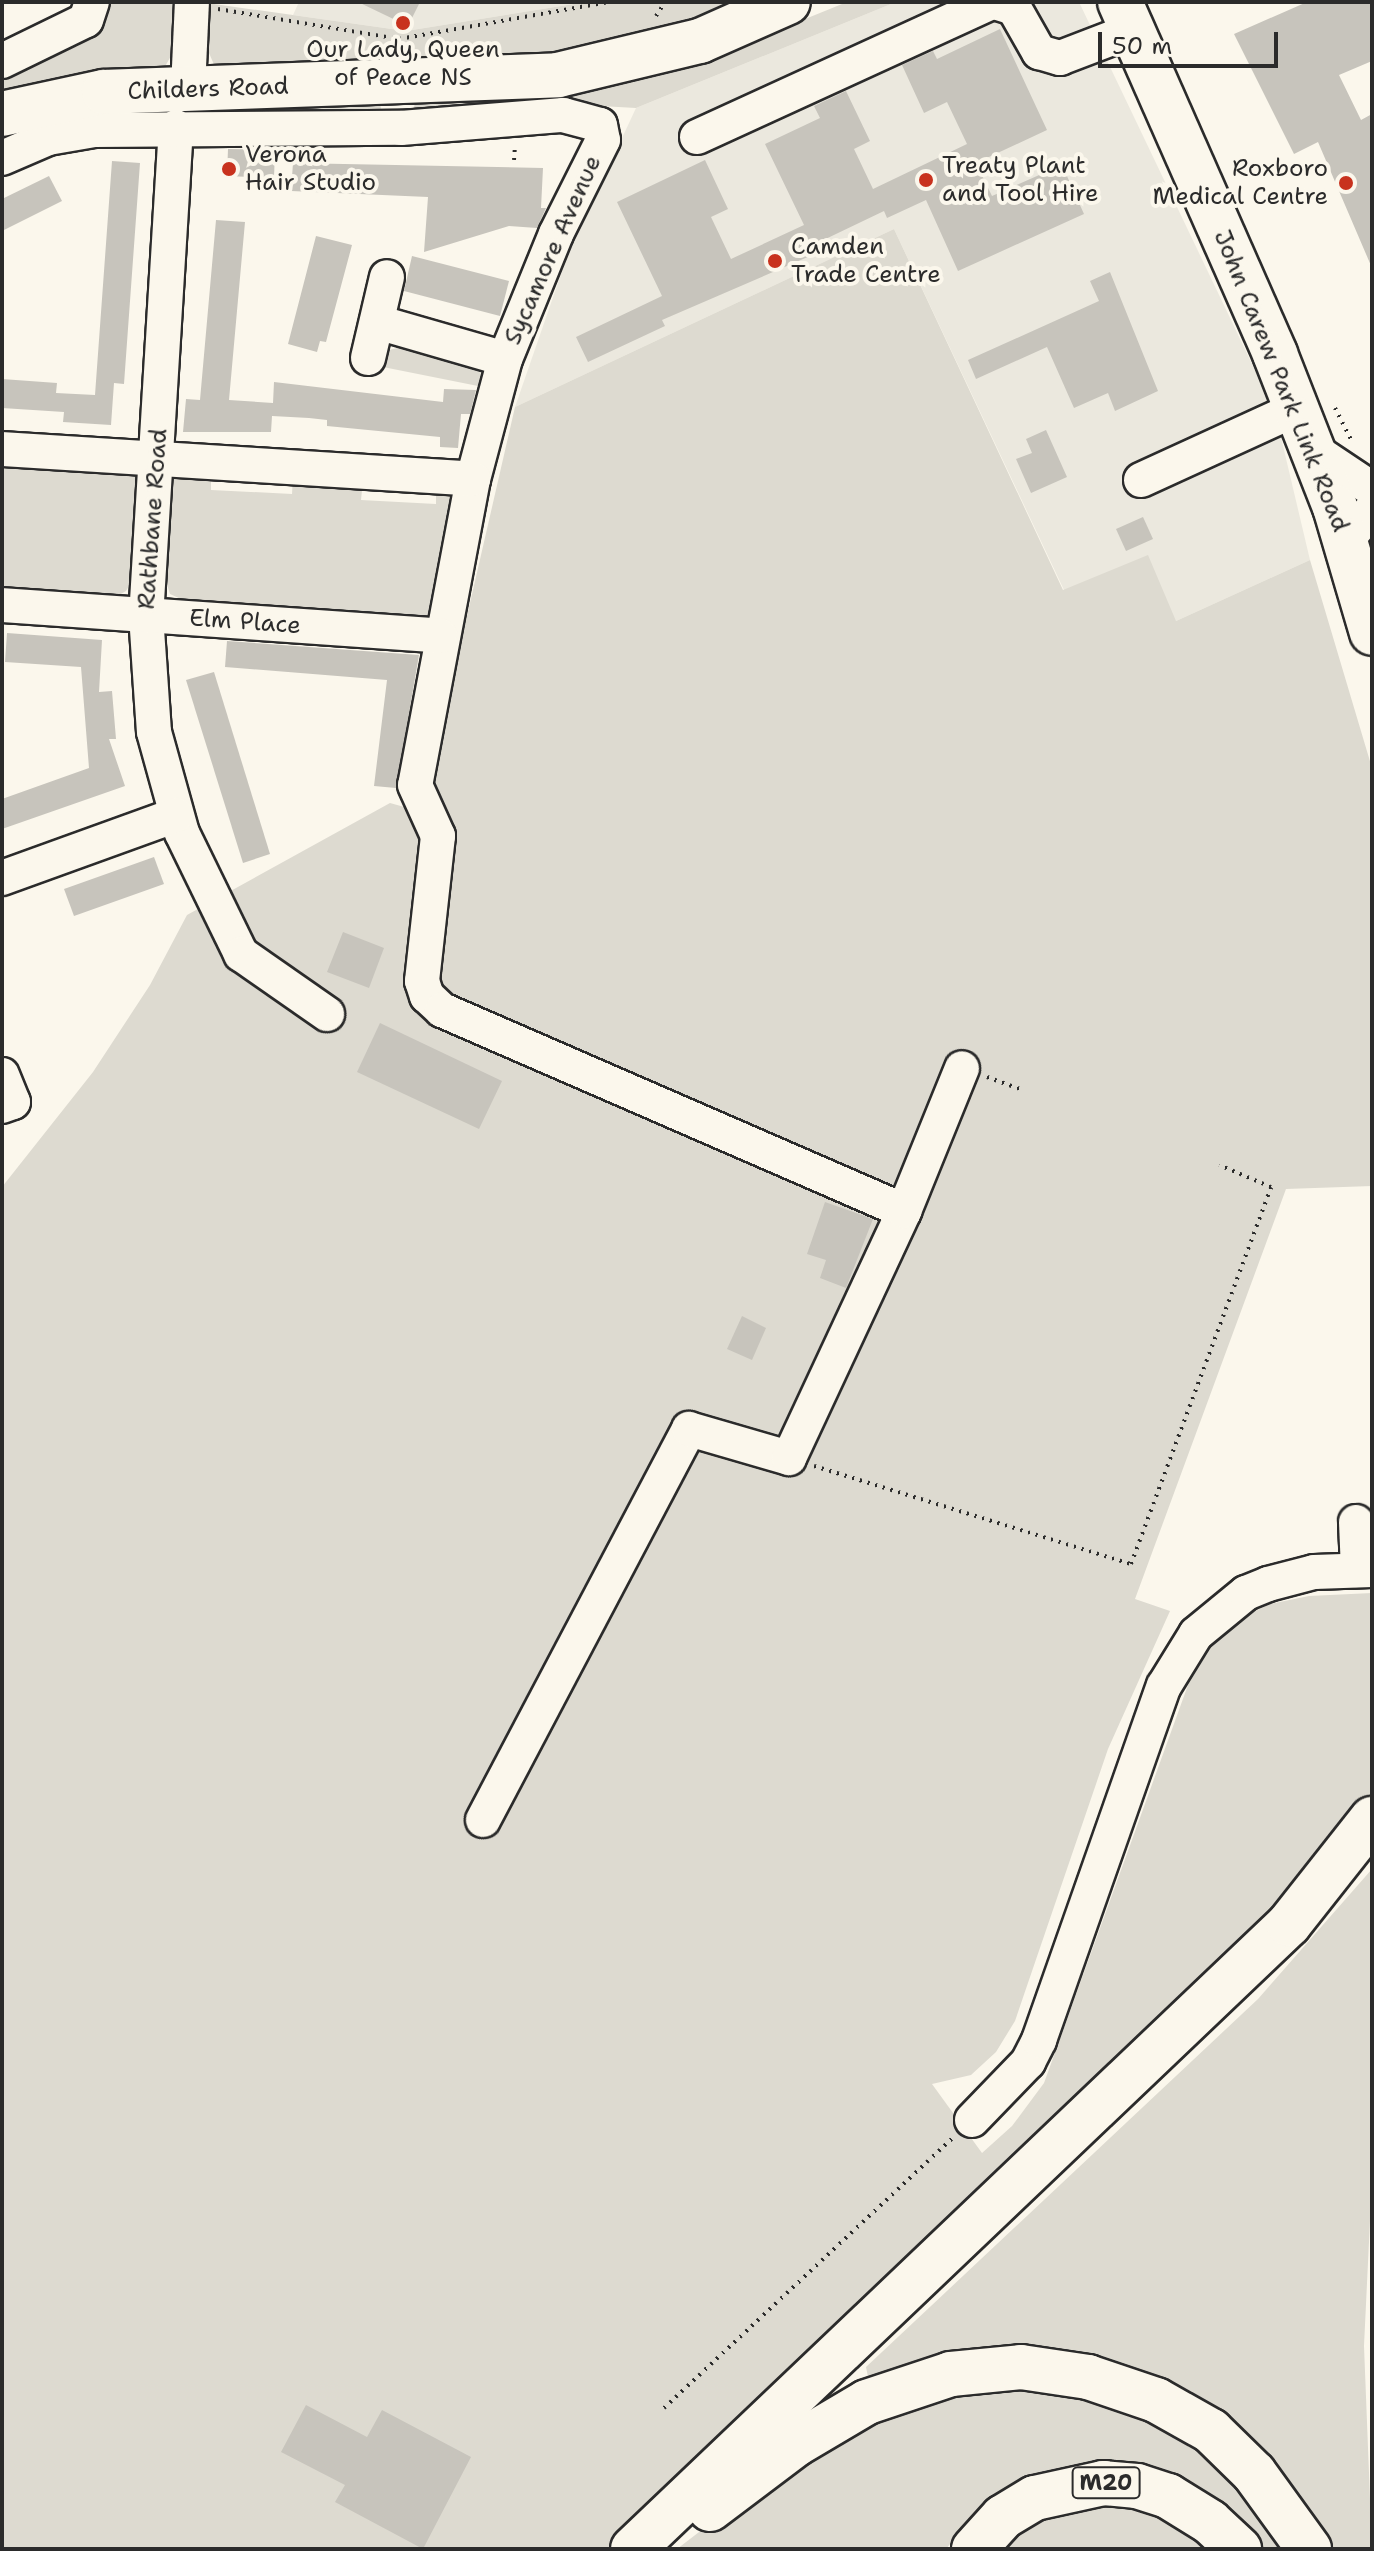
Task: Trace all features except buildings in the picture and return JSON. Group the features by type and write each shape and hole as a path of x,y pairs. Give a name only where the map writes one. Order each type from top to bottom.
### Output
{"main road":[{"name":"Childers Road","path":"2,114 104,92 182,108 397,85 558,75 627,62 700,41 788,2"},
{"name":"John Carew Park Link Road","path":"1126,16 1312,449 1359,508 1372,633"},
{"path":"633,2549 1289,1924 1372,1819"},
{"path":"657,2549 796,2444 867,2402 951,2374 1021,2367 1102,2382 1156,2400 1211,2431 1254,2473 1309,2549"},
{"name":"M20","path":"974,2549 1003,2517 1035,2498 1103,2483 1151,2489 1181,2502 1239,2549"}],"street":[{"path":"2,61 86,20 92,2"},
{"path":"697,137 994,2 1014,8 1039,52 1060,58 1126,16"},
{"name":"Rathbane Road","path":"204,5 182,108 146,615 154,732 176,815 212,899 241,954 327,1014"},
{"path":"397,85 401,128"},
{"name":"Sycamore Avenue","path":"2,158 68,133 182,108 401,128 563,115 600,125 604,133 505,359"},
{"path":"368,358 387,277"},
{"path":"377,322 505,359 473,479 440,636 415,785 437,825 422,981 427,996 442,1010 904,1211"},
{"path":"1141,480 1296,409"},
{"path":"2,449 473,479"},
{"name":"Elm Place","path":"2,605 440,636"},
{"path":"2,878 176,815"},
{"path":"483,1820 689,1429 789,1458 904,1211 962,1068"},
{"path":"2,1075 13,1102 2,1106"},
{"path":"972,2120 1028,2062 1039,2040 1178,1659 1196,1634 1246,1593 1314,1572 1365,1570 1356,1522"}],"path":[{"path":"204,5 399,39 609,2"},
{"path":"789,1458 1131,1564 1271,1187 1219,1165"},
{"path":"664,2408 972,2120"}],"shaded area":[{"path":"106,2 177,2 171,56 163,70 2,96 2,74 78,46 96,29"},
{"name":"Our Lady, Queen of Peace NS","path":"299,2 586,2 406,31 293,15"},
{"path":"586,2 749,2 709,20 567,56 215,67 209,53 207,3 406,31"},
{"path":"847,2 896,2 636,108 565,104 412,118 416,97 761,37"},
{"path":"896,2 1079,2 1275,412 1310,560 1176,621 1064,590 894,229 515,407 568,254 636,108"},
{"path":"380,100 382,119 217,118 218,102"},
{"path":"894,229 1063,590 1148,555 1176,621 1310,560 1372,768 1372,1186 1286,1189 1135,1599 1170,1611 1108,1749 1015,2021 996,2052 971,2075 932,2084 982,2153 1012,2126 1044,2083 1188,1685 1214,1641 1235,1621 1270,1604 1309,1596 1372,1593 1372,1791 1292,1898 715,2456 611,2549 2,2549 2,1187 93,1072 150,985 187,915 390,803 422,812 515,407"},
{"path":"402,347 472,362 484,378 478,386 378,366 389,350"},
{"path":"2,459 140,475 133,579 126,591 119,595 2,586"},
{"path":"173,469 211,471 211,490 292,494 293,476 363,480 361,500 436,504 436,484 459,489 436,620 183,600 170,594 165,578"},
{"path":"1372,1869 1372,2179 1364,2346 1372,2549 1328,2549 1170,2389 869,2382 866,2367 1258,1999"},
{"path":"1075,2383 1181,2425 1296,2549 1259,2549 1098,2463 1038,2473 1009,2487 982,2505 946,2549 677,2549 768,2479 926,2389"},
{"path":"1113,2492 1228,2549 984,2549 995,2537"}],"place":[{"name":"Our Lady, Queen of Peace NS","path":"403,23"},
{"name":"Verona Hair Studio","path":"229,169"},
{"name":"Treaty Plant and Tool Hire","path":"926,180"},
{"name":"Roxboro Medical Centre","path":"1346,183"},
{"name":"Camden Trade Centre","path":"775,261"}]}
